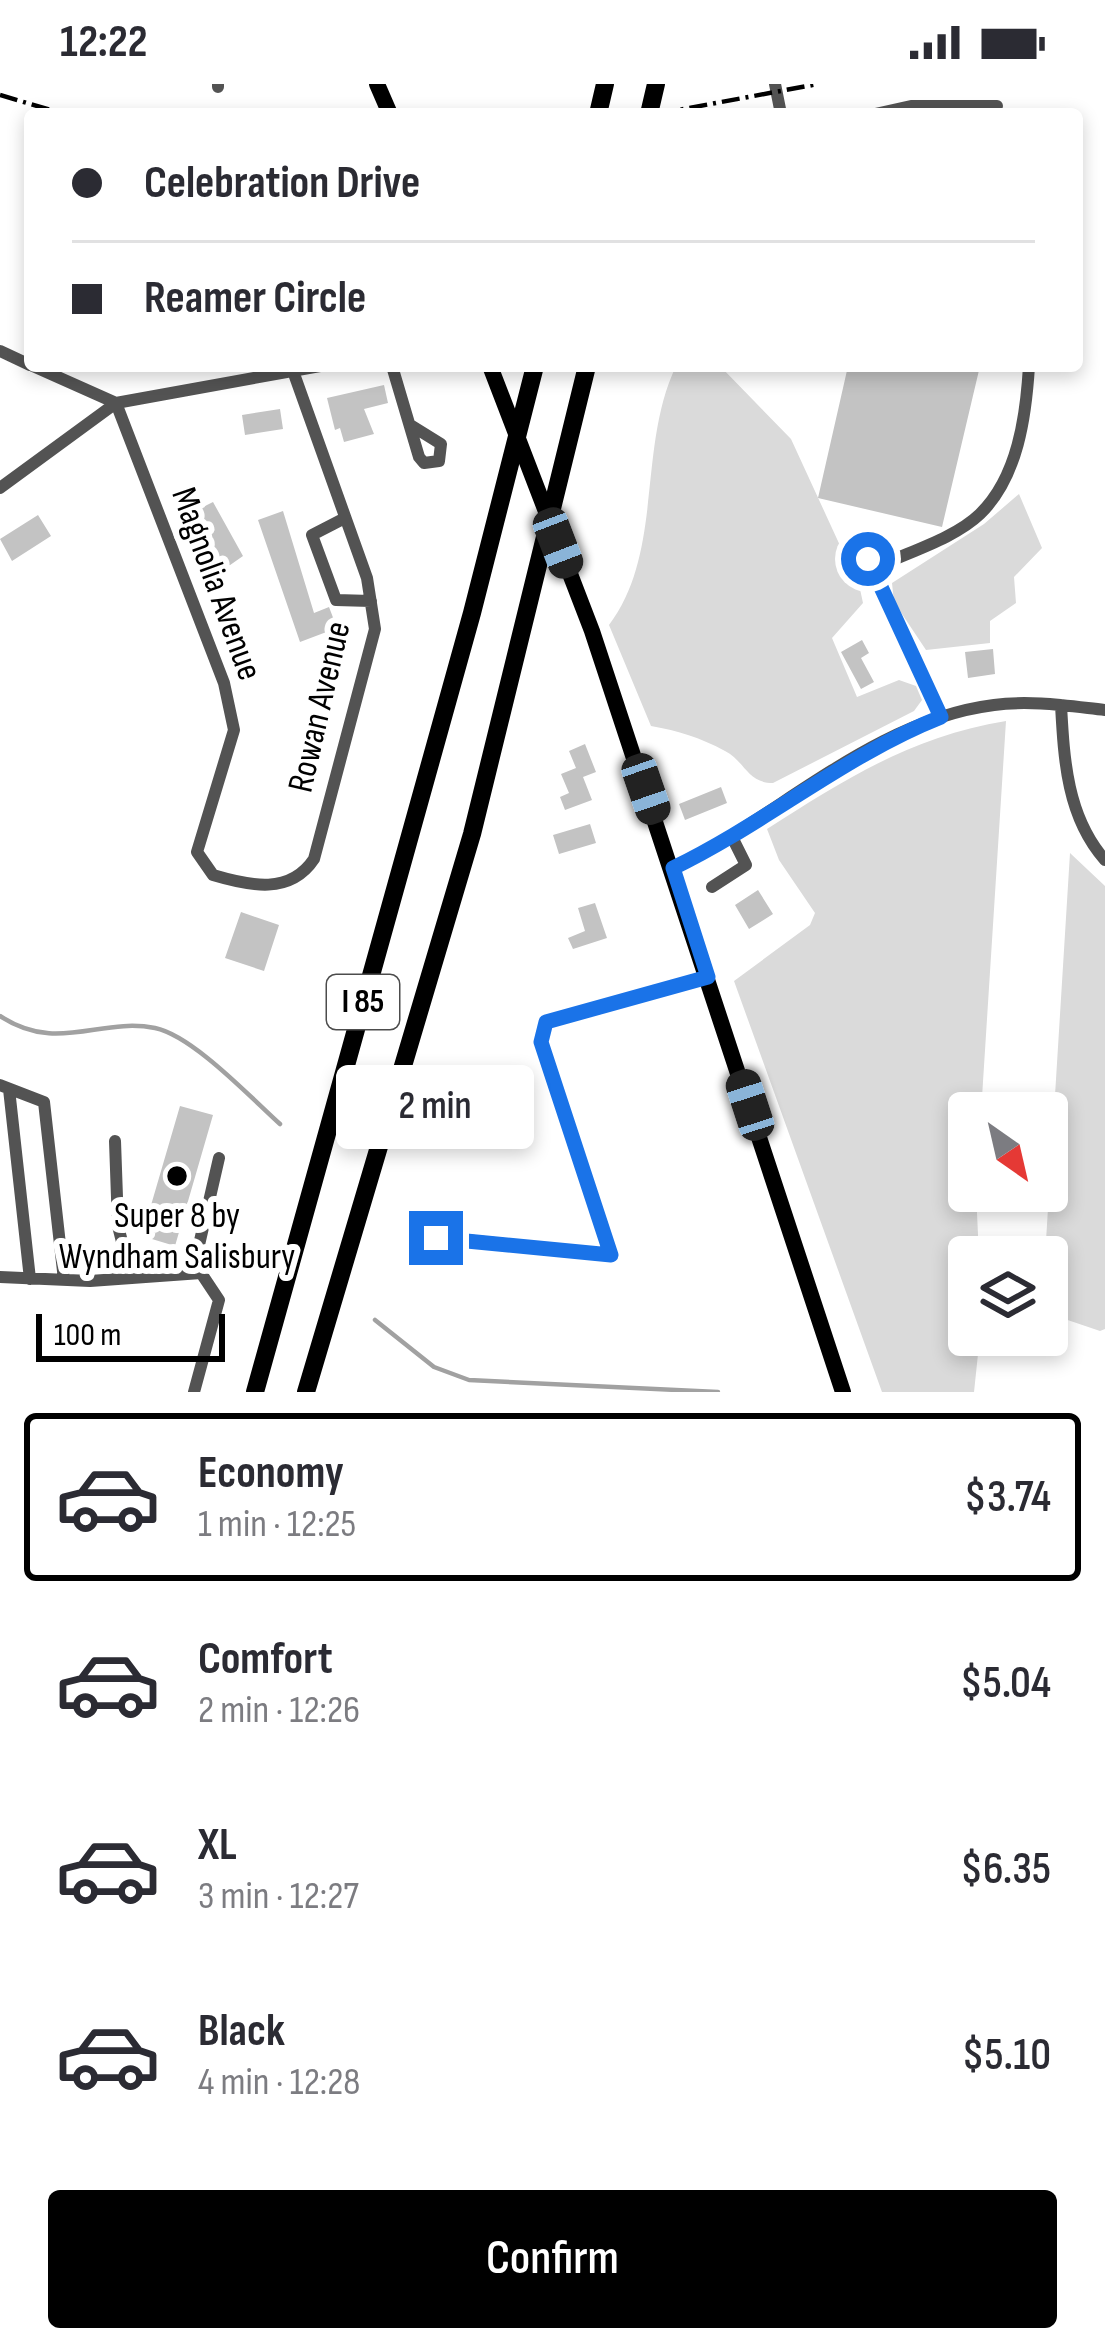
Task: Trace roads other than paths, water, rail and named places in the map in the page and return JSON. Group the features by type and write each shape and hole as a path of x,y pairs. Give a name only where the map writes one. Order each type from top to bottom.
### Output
{"highway":[{"name":"I 85","path":"255,1392 472,613 533,372"},
{"name":"I 85","path":"306,1392 472,834 586,372"}],"main road":[{"path":"492,372 592,631 843,1392"}],"street":[{"path":"901,108 998,106"},
{"path":"47,372 116,403"},
{"path":"0,488 116,403 287,372"},
{"name":"Rowan Avenue","path":"199,856 213,875 237,882 288,883 304,875 314,860 375,628 345,518 293,372"},
{"path":"394,372 412,426"},
{"path":"941,717 870,565 979,515 995,493 1025,425 1029,372"},
{"name":"Magnolia Avenue","path":"116,403 224,683 234,730 199,856"},
{"path":"345,518 312,535 313,549 336,600 371,602"},
{"path":"673,868 732,837 878,744 941,717 990,705 1105,710"},
{"path":"1061,705 1075,808 1088,839 1105,860"},
{"path":"712,887 746,866 732,837"},
{"path":"436,1238 611,1255 541,1042 542,1030 546,1022 708,977"},
{"path":"30,1279 4,1087 44,1102 64,1280"},
{"path":"115,1142 118,1226 131,1277"},
{"path":"194,1271 219,1158"},
{"path":"0,1277 64,1280 194,1271 209,1280 219,1300 194,1392"}],"waterway":[{"path":"0,1016 21,1027 60,1034 135,1026 170,1033 220,1069 280,1124"},
{"path":"375,1320 434,1367 469,1380 718,1392"}],"railway":[{"path":"689,108 818,84"},
{"path":"0,95 44,108"}],"place":[{"name":"Super 8 by Wyndham Salisbury","path":"177,1176"}]}
